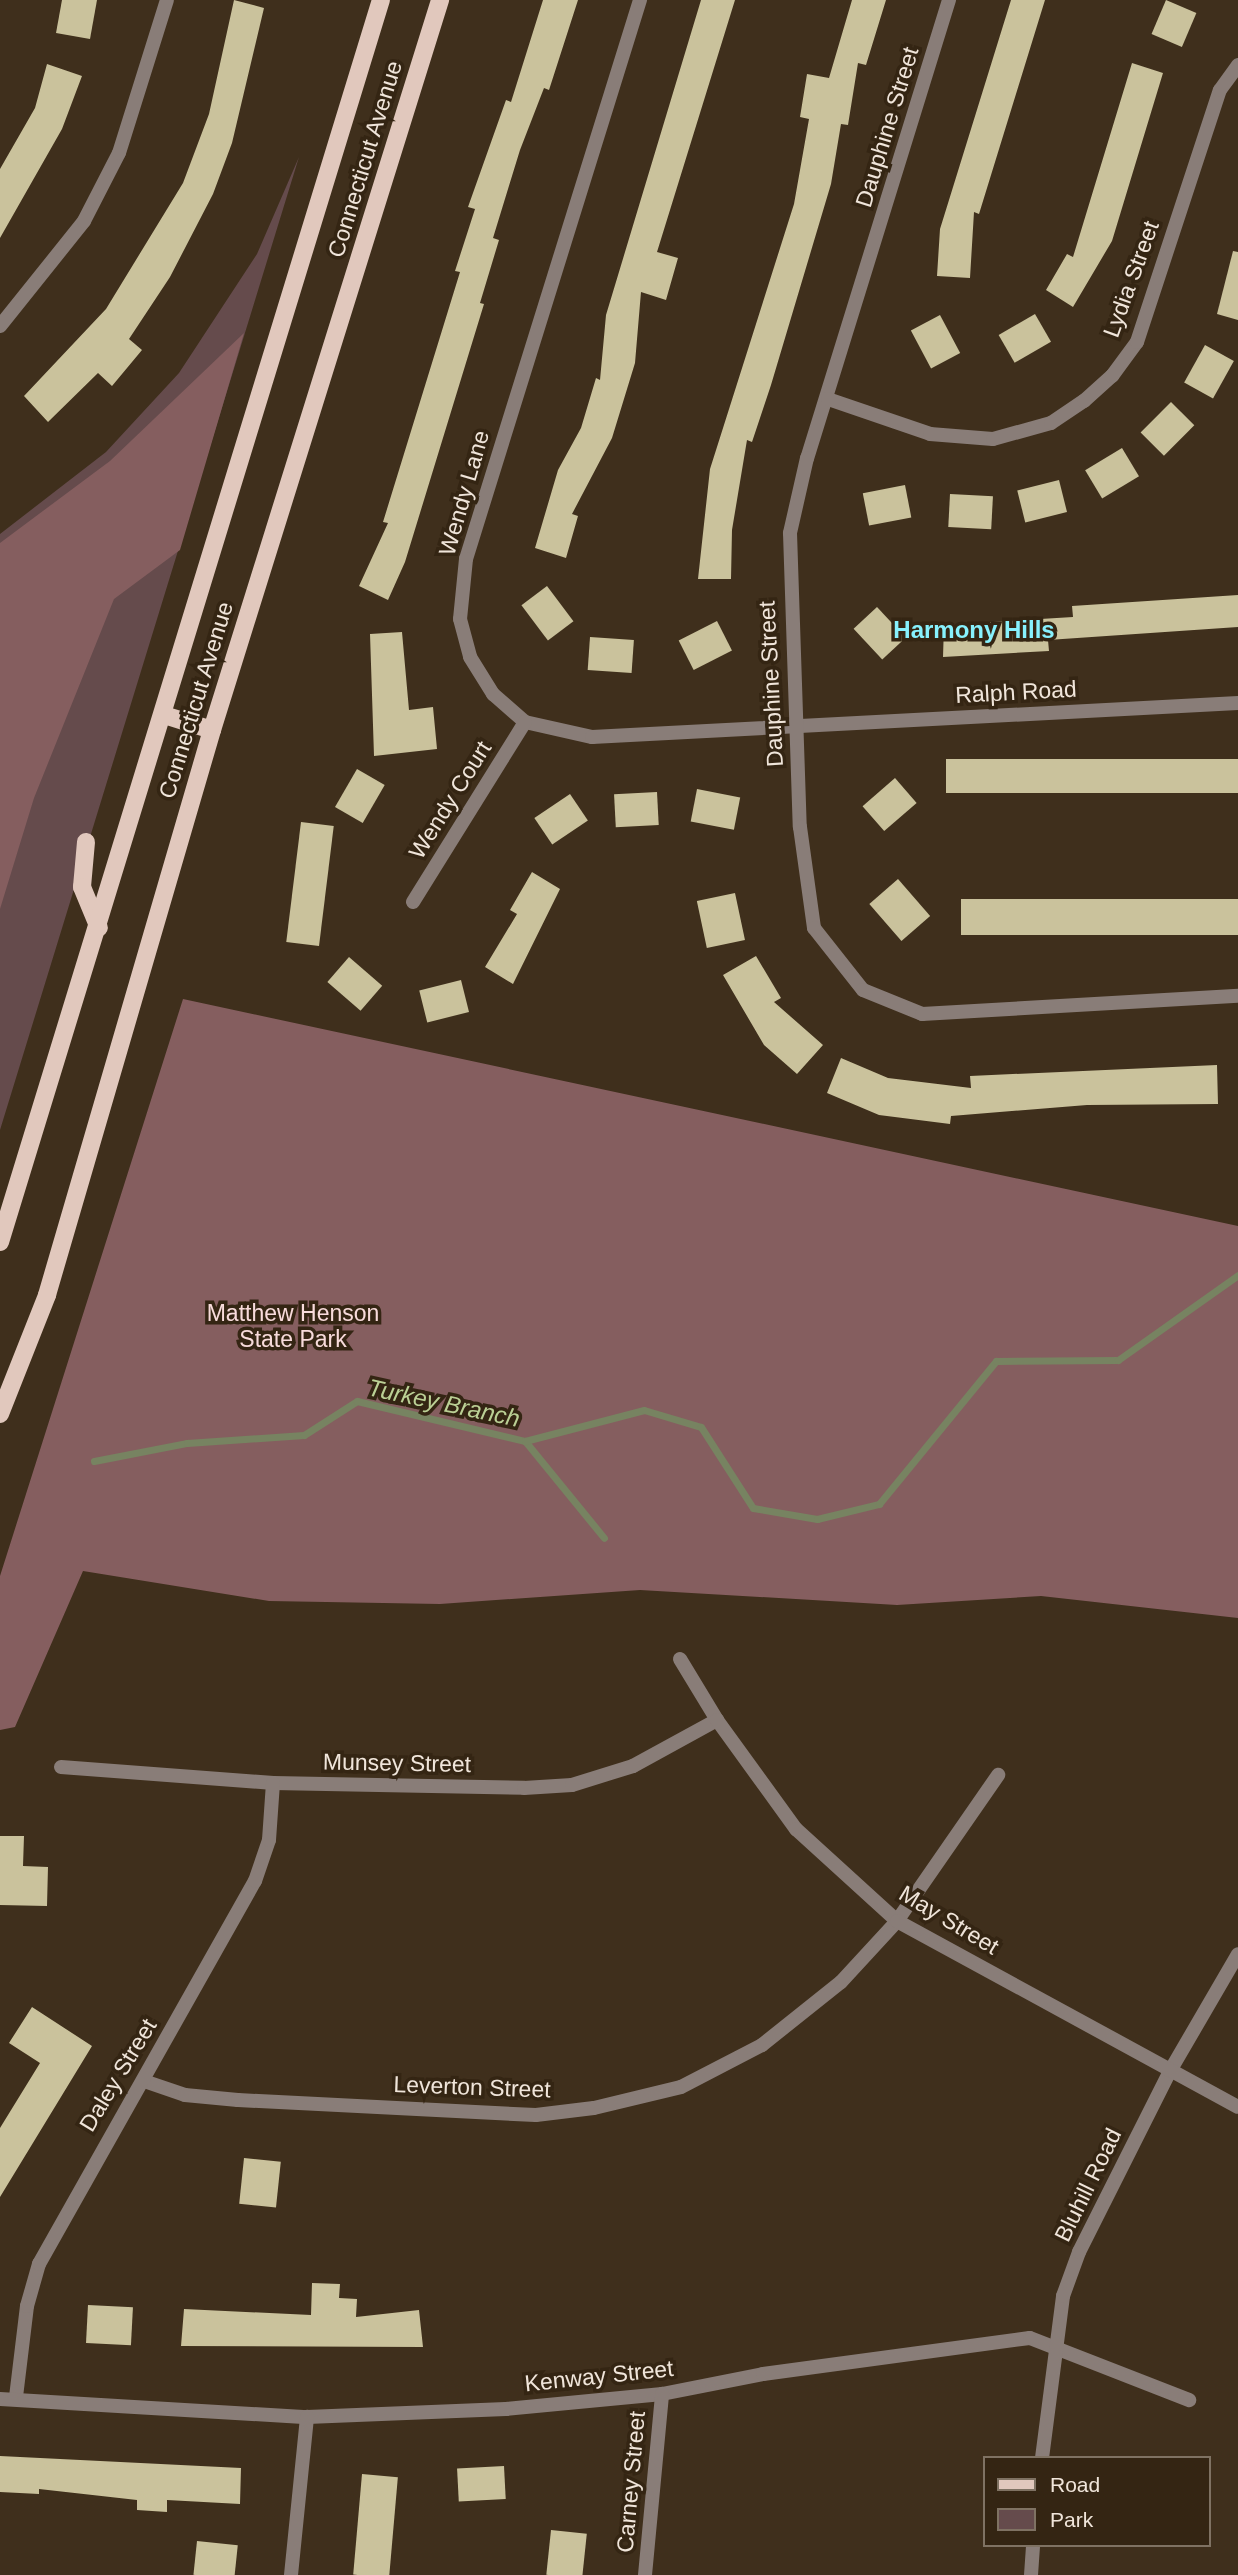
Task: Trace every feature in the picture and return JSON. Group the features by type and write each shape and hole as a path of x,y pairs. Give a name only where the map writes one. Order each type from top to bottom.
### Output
{"main road":[{"name":"Connecticut Avenue","path":"0,1242 99,928 381,0"},
{"name":"Connecticut Avenue","path":"0,1415 47,1295 212,730 440,0"},
{"path":"164,715 212,730"},
{"path":"86,842 82,887 99,928"}],"street":[{"path":"0,326 84,221 119,153 167,0"},
{"name":"Wendy Lane","path":"640,0 466,559 460,619 470,657 493,694 525,722 593,737 797,726"},
{"name":"Dauphine Street","path":"949,0 790,533 800,827 814,928 863,990 922,1014 1238,996"},
{"name":"Lydia Street","path":"828,399 930,434 993,439 1051,423 1084,401 1112,376 1137,342 1220,90 1238,65"},
{"name":"Ralph Road","path":"797,726 1238,703"},
{"name":"Wendy Court","path":"413,902 525,722"},
{"name":"May Street","path":"680,1659 717,1720 796,1829 897,1921 1238,2106"},
{"name":"Munsey Street","path":"61,1767 273,1783 572,1785 633,1766 717,1720"},
{"name":"Leverton Street","path":"144,2081 185,2095 238,2100 536,2115 594,2108 681,2087 762,2045 841,1982 897,1921 998,1775"},
{"name":"Daley Street","path":"16,2396 27,2306 39,2264 90,2165 144,2081 255,1881 269,1840 273,1783"},
{"name":"Bluhill Road","path":"1042,2456 1059,2347 1063,2296 1079,2252 1170,2071 1238,1954"},
{"name":"Kenway Street","path":"0,2399 16,2396 307,2417 506,2409 662,2394 1014,2338 1059,2347 1189,2400"},
{"name":"Carney Street","path":"645,2575 662,2394"},
{"path":"291,2575 307,2417"},
{"path":"1031,2575 1033,2547"}],"green space":[{"path":"299,157 0,1130 0,534 106,452 179,373 257,254"},
{"path":"244,333 180,550 114,599 34,798 0,909 0,543 110,461"},
{"name":"Matthew Henson State Park","path":"183,999 1238,1226 1238,1618 1041,1596 897,1605 640,1590 440,1604 269,1601 83,1571 15,1727 0,1730 0,1576"}],"building":[{"path":"62,0 97,0 90,39 56,33"},
{"path":"234,0 264,8 232,143 213,194 170,277 129,339 142,350 112,386 98,373 48,422 24,396 106,309 183,183 209,114"},
{"path":"543,0 578,0 549,90 544,88 520,150 493,238 499,240 480,303 484,304 405,562 388,600 359,586 388,523 383,522 460,272 455,271 475,209 468,207 506,100 511,102"},
{"path":"701,0 735,0 657,252 678,258 666,300 641,292 635,363 612,438 572,514 578,516 566,558 535,548 558,470 581,428 596,378 600,380 606,315"},
{"path":"852,0 886,0 866,65 858,63 848,125 841,124 831,184 771,385 752,442 747,440 732,530 731,579 698,579 710,469 794,204 809,119 800,117 807,74 829,78"},
{"path":"1011,0 1045,0 979,214 974,212 970,278 937,276 940,229"},
{"path":"1166,0 1196,13 1182,47 1152,34"},
{"path":"1132,63 1163,73 1112,241 1073,307 1046,290 1067,254 1073,257"},
{"path":"47,64 82,76 62,129 0,238 0,169 35,108"},
{"path":"1233,251 1238,252 1238,320 1217,314"},
{"path":"1035,314 1051,342 1015,363 999,335"},
{"path":"940,315 960,353 931,368 911,330"},
{"path":"1205,345 1234,361 1213,399 1184,383"},
{"path":"1171,402 1194,425 1164,456 1141,432"},
{"path":"1122,448 1139,476 1102,498 1085,470"},
{"path":"1059,480 1067,512 1025,522 1017,490"},
{"path":"905,485 911,517 869,526 863,493"},
{"path":"950,494 993,496 991,529 948,527"},
{"path":"547,586 573,621 548,640 521,605"},
{"path":"1238,595 1238,627 1048,640 1049,651 943,657 944,625 1073,617 1072,606"},
{"path":"877,607 906,638 882,660 854,629"},
{"path":"717,621 732,650 694,670 679,641"},
{"path":"402,632 409,710 433,707 437,749 374,756 370,634"},
{"path":"590,637 634,640 632,673 588,670"},
{"path":"946,759 1238,759 1238,793 946,793"},
{"path":"357,769 385,785 363,823 335,807"},
{"path":"895,778 917,803 884,831 863,806"},
{"path":"697,789 740,797 734,830 691,821"},
{"path":"657,792 659,825 616,827 614,794"},
{"path":"570,794 588,821 552,845 534,818"},
{"path":"301,822 334,826 319,946 286,942"},
{"path":"532,872 560,889 513,984 485,967 517,914 510,910"},
{"path":"898,879 930,916 901,941 869,904"},
{"path":"735,893 745,940 707,948 697,901"},
{"path":"961,899 1238,899 1238,935 961,935"},
{"path":"756,956 781,998 774,1002 823,1045 797,1074 764,1045 723,975"},
{"path":"349,957 382,986 361,1011 327,982"},
{"path":"461,980 469,1012 427,1022 419,990"},
{"path":"841,1058 888,1078 971,1088 970,1076 1217,1065 1218,1104 1087,1105 951,1116 950,1124 879,1115 827,1093"},
{"path":"0,1836 24,1836 23,1866 48,1867 47,1906 0,1905"},
{"path":"32,2007 92,2046 0,2197 0,2128 40,2063 9,2043"},
{"path":"244,2158 281,2162 276,2208 239,2204"},
{"path":"312,2283 340,2284 339,2298 357,2299 356,2317 419,2310 423,2347 181,2346 184,2309 311,2315"},
{"path":"88,2305 133,2307 131,2345 86,2343"},
{"path":"0,2456 241,2468 240,2504 167,2500 167,2512 137,2510 137,2500 39,2489 39,2494 0,2492"},
{"path":"504,2466 506,2499 459,2501 457,2468"},
{"path":"362,2474 398,2477 389,2575 353,2575"},
{"path":"551,2530 587,2534 582,2575 546,2575"},
{"path":"197,2541 238,2545 235,2575 193,2575"}],"waterway":[{"name":"Turkey Branch","path":"94,1461 187,1443 304,1435 357,1401 525,1441 644,1410 701,1427 753,1508 817,1519 879,1504 996,1361 1118,1360 1238,1275"},
{"path":"525,1441 604,1538"}],"district":[{"name":"Harmony Hills","path":"974,630"}]}
